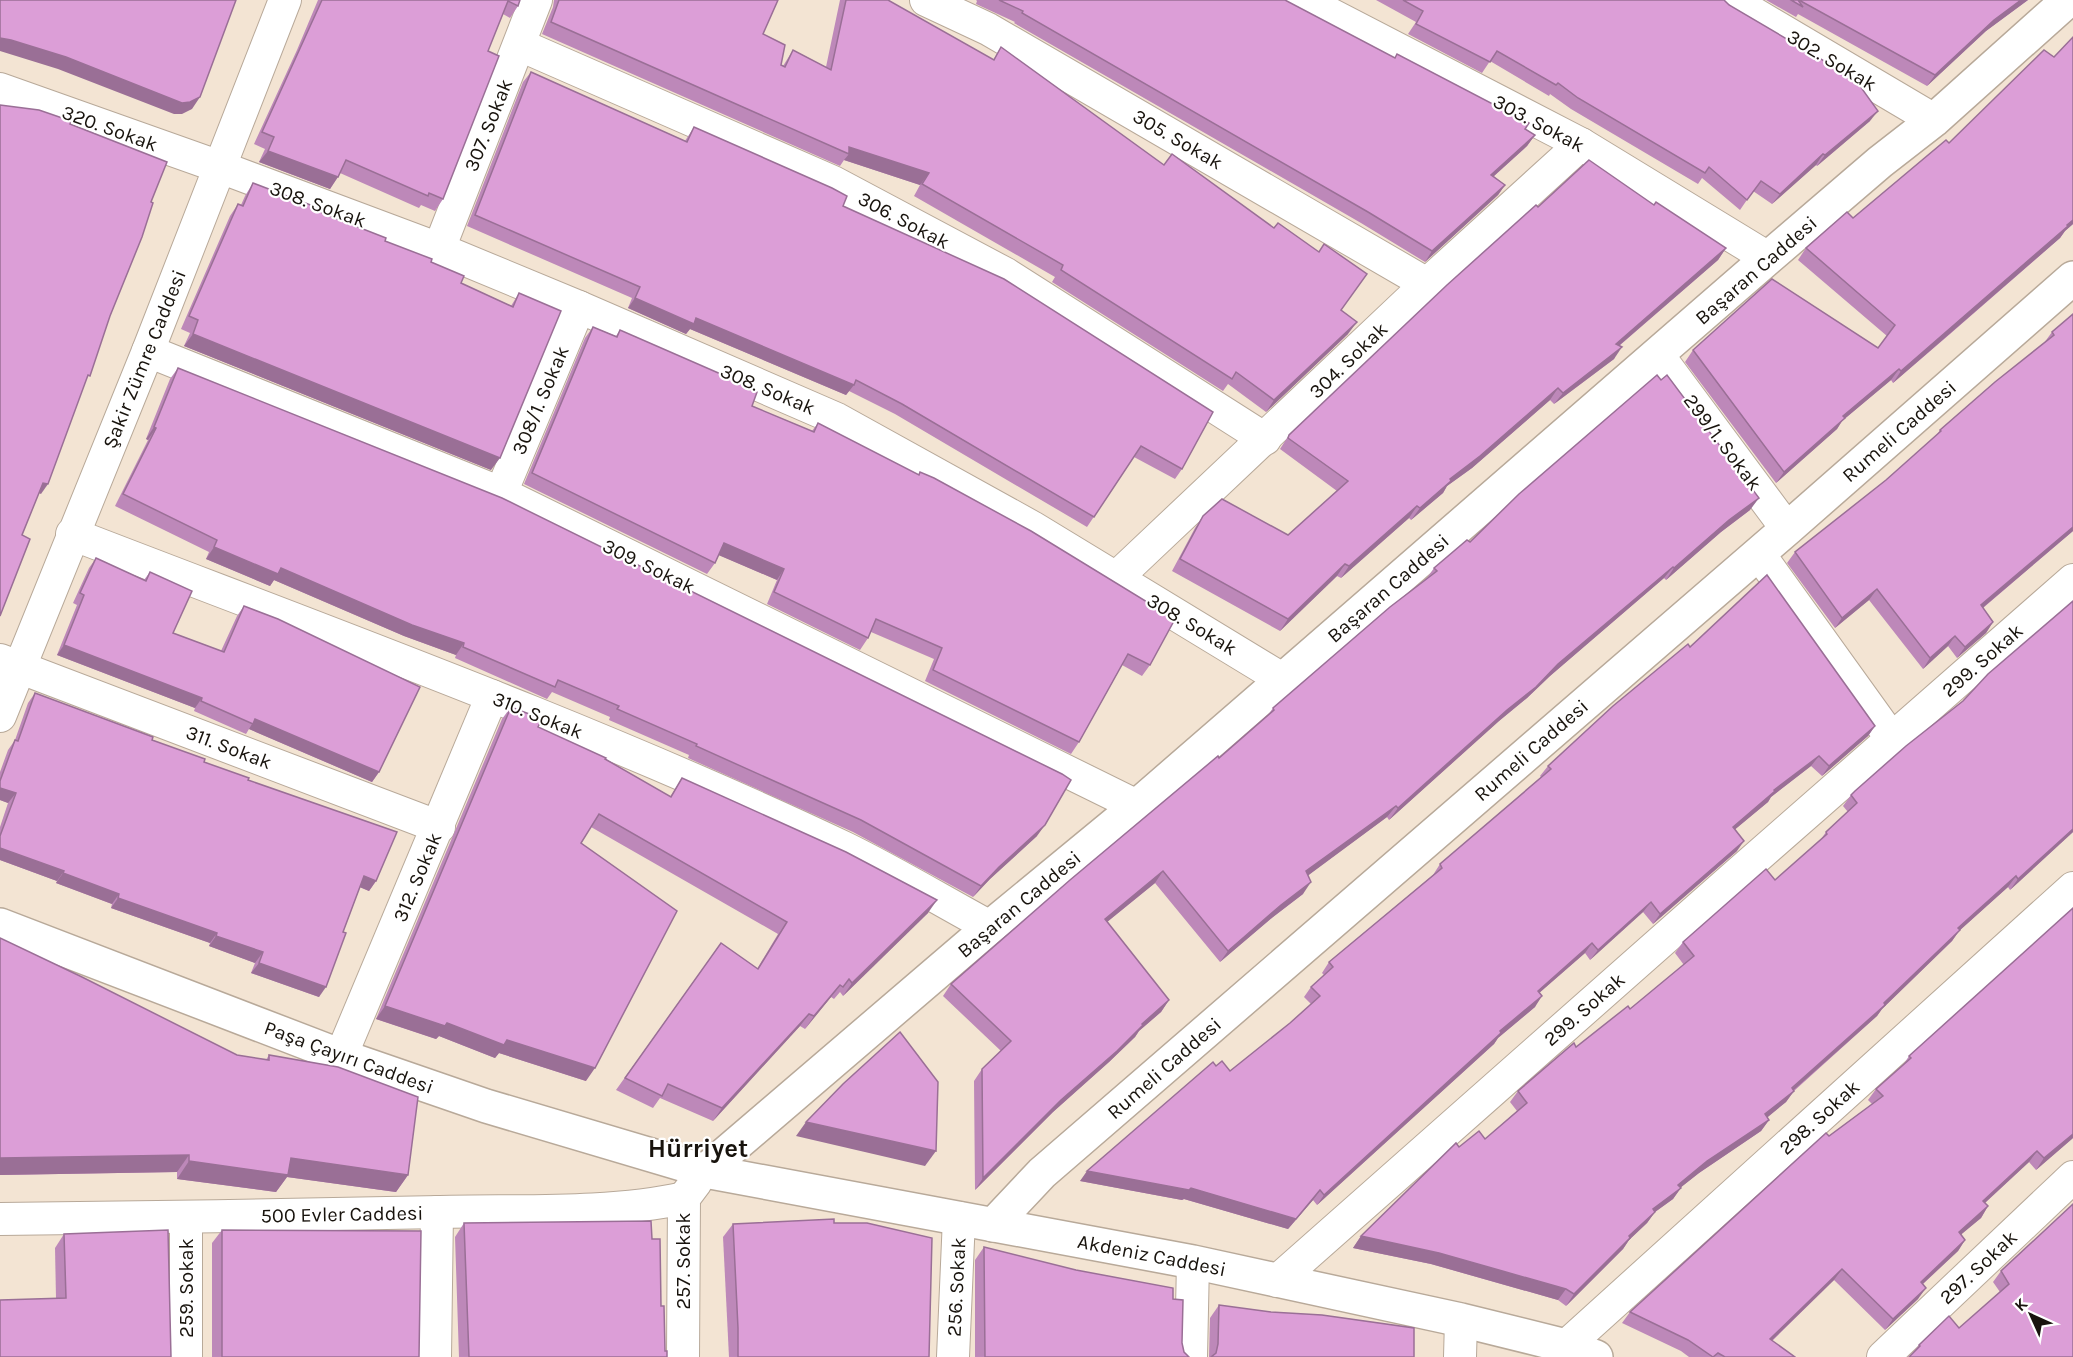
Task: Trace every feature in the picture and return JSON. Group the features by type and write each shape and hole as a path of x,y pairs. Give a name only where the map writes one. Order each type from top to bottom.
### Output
{"street":[{"name":"Şakir Zümre Caddesi","path":"0,716 9,663 72,534 148,351 285,0"},
{"name":"307. Sokak","path":"438,249 536,0"},
{"name":"305. Sokak","path":"926,0 988,29 1427,284"},
{"name":"303. Sokak","path":"1303,0 1581,144 1768,258"},
{"name":"302. Sokak","path":"1731,0 1934,120"},
{"name":"Başaran Caddesi","path":"705,1171 990,927 1137,806 1768,258 1880,162 1934,120 2068,0"},
{"name":"306. Sokak","path":"520,45 833,182 1006,274 1265,439"},
{"name":"320. Sokak","path":"0,89 220,167"},
{"name":"304. Sokak","path":"1116,578 1427,284 1581,144"},
{"name":"308. Sokak","path":"220,167 438,249 579,307 837,419 1032,527 1282,679"},
{"name":"Rumeli Caddesi","path":"993,1225 1042,1173 1787,529 2073,278"},
{"name":"308/1. Sokak","path":"501,493 579,307"},
{"name":"309. Sokak","path":"148,351 501,493 1137,806"},
{"name":"299/1. Sokak","path":"1658,355 1787,529"},
{"name":"310. Sokak","path":"72,534 492,696 672,770 847,849 990,927"},
{"path":"1758,554 1892,739"},
{"name":"299. Sokak","path":"1277,1281 2073,580"},
{"name":"311. Sokak","path":"9,663 439,827"},
{"name":"312. Sokak","path":"341,1056 492,696"},
{"name":"298. Sokak","path":"1566,1346 2073,888"},
{"name":"Paşa Çayırı Caddesi","path":"0,925 341,1056 486,1106 705,1171"},
{"name":"Akdeniz Caddesi","path":"705,1171 1193,1262 1461,1320 1566,1346 1596,1357"},
{"name":"257. Sokak","path":"683,1357 684,1198 705,1171"},
{"name":"297. Sokak","path":"1883,1357 2073,1177"},
{"name":"500 Evler Caddesi","path":"0,1219 186,1218 584,1209 655,1205 684,1198"},
{"path":"435,1357 437,1212"},
{"name":"259. Sokak","path":"186,1218 186,1357"},
{"name":"256. Sokak","path":"953,1357 959,1218"},
{"path":"1191,1357 1193,1262"},
{"path":"1460,1357 1461,1320"}],"building":[{"path":"0,0 236,0 200,97 182,103 66,57 0,38"},
{"path":"322,0 520,0 518,6 508,1 488,51 499,56 443,199 429,193 428,196 346,160 338,177 268,151 274,137 262,132"},
{"path":"559,0 778,0 763,34 785,45 781,65 785,67 793,50 831,70 846,0 888,0 994,60 1001,47 1164,165 1172,154 1274,228 1278,223 1319,252 1324,244 1367,274 1341,310 1357,322 1274,400 1236,372 1232,379 1061,270 1063,265 922,184 929,173 849,147 849,154 551,22"},
{"path":"999,0 1285,0 1395,58 1397,54 1529,123 1525,129 1535,135 1491,175 1505,185 1432,251 1022,13 1023,11"},
{"path":"1403,0 1724,0 1855,79 1878,111 1825,155 1823,154 1780,194 1761,181 1747,200 1709,167 1705,173 1578,98 1558,83 1556,85 1497,51 1490,62 1416,24 1423,11"},
{"path":"1791,0 1798,0 1803,7"},
{"path":"1799,0 2021,0 1994,20 1935,75"},
{"path":"2073,37 2073,220 1901,371 1899,369 1843,416 1845,418 1784,472 1693,350 1772,279 1878,348 1895,325 1806,248 1847,212 1853,218 1946,140 1949,143 2044,50 2054,57"},
{"path":"531,72 687,142 694,127 832,188 847,196 843,206 1004,279 1213,412 1182,469 1141,446 1094,517 902,404 856,380 854,385 696,318 694,324 635,298 640,287 475,215"},
{"path":"0,105 39,110 71,121 70,124 167,162 151,202 153,203 142,237 110,316 90,376 88,375 48,484 43,483 22,535 30,539 0,616"},
{"path":"1589,160 1654,205 1656,202 1726,248 1616,344 1622,347 1563,393 1558,388 1450,479 1451,481 1420,508 1417,506 1349,566 1345,564 1288,619 1180,559 1203,516 1222,499 1288,535 1348,481 1288,438 1289,435 1447,285"},
{"path":"253,183 324,210 322,213 432,259 431,262 464,276 461,283 513,307 519,293 561,311 500,458 193,334 198,320 189,316 238,204 243,206"},
{"path":"2073,314 2073,527 1981,605 1993,622 1965,647 1955,636 1930,658 1877,589 1842,618 1795,552 1886,480 1995,382 2054,335 2052,332"},
{"path":"593,327 617,337 620,330 723,375 757,392 752,406 814,432 818,423 919,475 920,472 934,478 1031,531 1175,619 1150,665 1128,654 1079,742 933,670 942,648 876,619 868,638 774,592 784,569 724,543 715,563 532,473"},
{"path":"178,368 502,498 1071,780 1045,825 981,886 861,820 617,709 619,706 558,680 555,687 463,647 464,643 412,625 281,568 278,574 214,547 217,540 123,494 156,428 154,427"},
{"path":"1657,375 1661,380 1667,375 1759,498 1729,520 1558,664 1536,687 1507,710 1398,808 1396,806 1306,871 1311,882 1228,951 1163,871 1105,919 1169,1000 1117,1051 1061,1100 983,1178 982,1069 1011,1041 951,984 1070,880 1218,756 1219,758 1390,607 1437,571 1434,568 1467,540 1470,542 1519,494"},
{"path":"96,558 146,581 150,572 192,591 173,633 224,652 244,606 278,619 420,687 379,772 255,719 253,724 201,701 202,698 64,645 84,595 80,593"},
{"path":"1767,575 1875,726 1829,766 1819,756 1774,790 1733,827 1744,841 1660,914 1651,902 1598,950 1592,943 1538,991 1542,996 1500,1031 1501,1033 1324,1195 1320,1190 1296,1219 1191,1188 1189,1190 1087,1171 1213,1062 1216,1066 1222,1061 1230,1071 1290,1023 1320,996 1311,987 1333,967 1329,962 1442,868 1440,864 1551,769 1548,766 1613,706 1688,644 1690,647"},
{"path":"2073,601 2073,829 2018,879 2016,876 1958,928 1960,930 1884,1003 1885,1005 1792,1088 1794,1091 1765,1114 1769,1120 1707,1161 1678,1185 1681,1188 1653,1209 1655,1212 1574,1294 1566,1289 1439,1253 1361,1236 1456,1143 1459,1147 1479,1131 1485,1139 1527,1103 1518,1091 1574,1043 1576,1047 1628,1006 1630,1009 1694,956 1683,942 1766,869 1775,880 1827,834 1826,832 1857,803 1851,795 1855,791 1906,746 1963,701 1988,674"},
{"path":"35,693 153,737 152,740 205,759 204,762 249,778 248,780 397,832 376,881 364,876 326,987 259,963 263,952 118,898 119,894 0,848 0,836 16,793 0,788 0,781 15,740 18,741"},
{"path":"511,707 542,719 538,727 606,758 671,797 682,778 846,852 937,900 852,983 849,979 843,987 840,985 814,1016 809,1014 722,1108 668,1084 662,1096 625,1078 721,943 758,969 787,922 599,814 581,843 677,911 595,1068 507,1040 504,1045 447,1023 445,1026 385,1006"},
{"path":"2073,908 2073,1134 2044,1158 2037,1151 1983,1201 1988,1206 1959,1232 1965,1240 1921,1282 1926,1288 1893,1319 1842,1269 1770,1339 1795,1357 1725,1357 1718,1353 1713,1357 1688,1340 1630,1312 1826,1133 1829,1136 1883,1096 1876,1089 1911,1058 1909,1056"},
{"path":"0,938 237,1055 269,1060 269,1055 338,1067 418,1097 408,1175 291,1158 288,1175 189,1161 189,1155 0,1158"},
{"path":"900,1032 938,1082 936,1151 806,1122 843,1084"},
{"path":"2073,1204 2073,1357 1909,1357 1949,1316 1959,1328 2009,1284 2001,1271"},
{"path":"834,1219 834,1223 867,1223 932,1238 929,1357 738,1357 733,1224"},
{"path":"651,1221 652,1239 660,1239 661,1306 664,1306 667,1357 469,1357 464,1223"},
{"path":"168,1230 171,1357 0,1357 0,1300 66,1298 64,1234"},
{"path":"222,1230 421,1231 419,1357 222,1357"},
{"path":"984,1247 1076,1270 1173,1288 1173,1299 1183,1300 1182,1343 1184,1352 1189,1357 985,1357"},
{"path":"1219,1305 1271,1312 1322,1315 1414,1328 1414,1357 1211,1357 1216,1353 1218,1344"}],"district":[{"name":"Hürriyet","path":"698,1148"}]}
